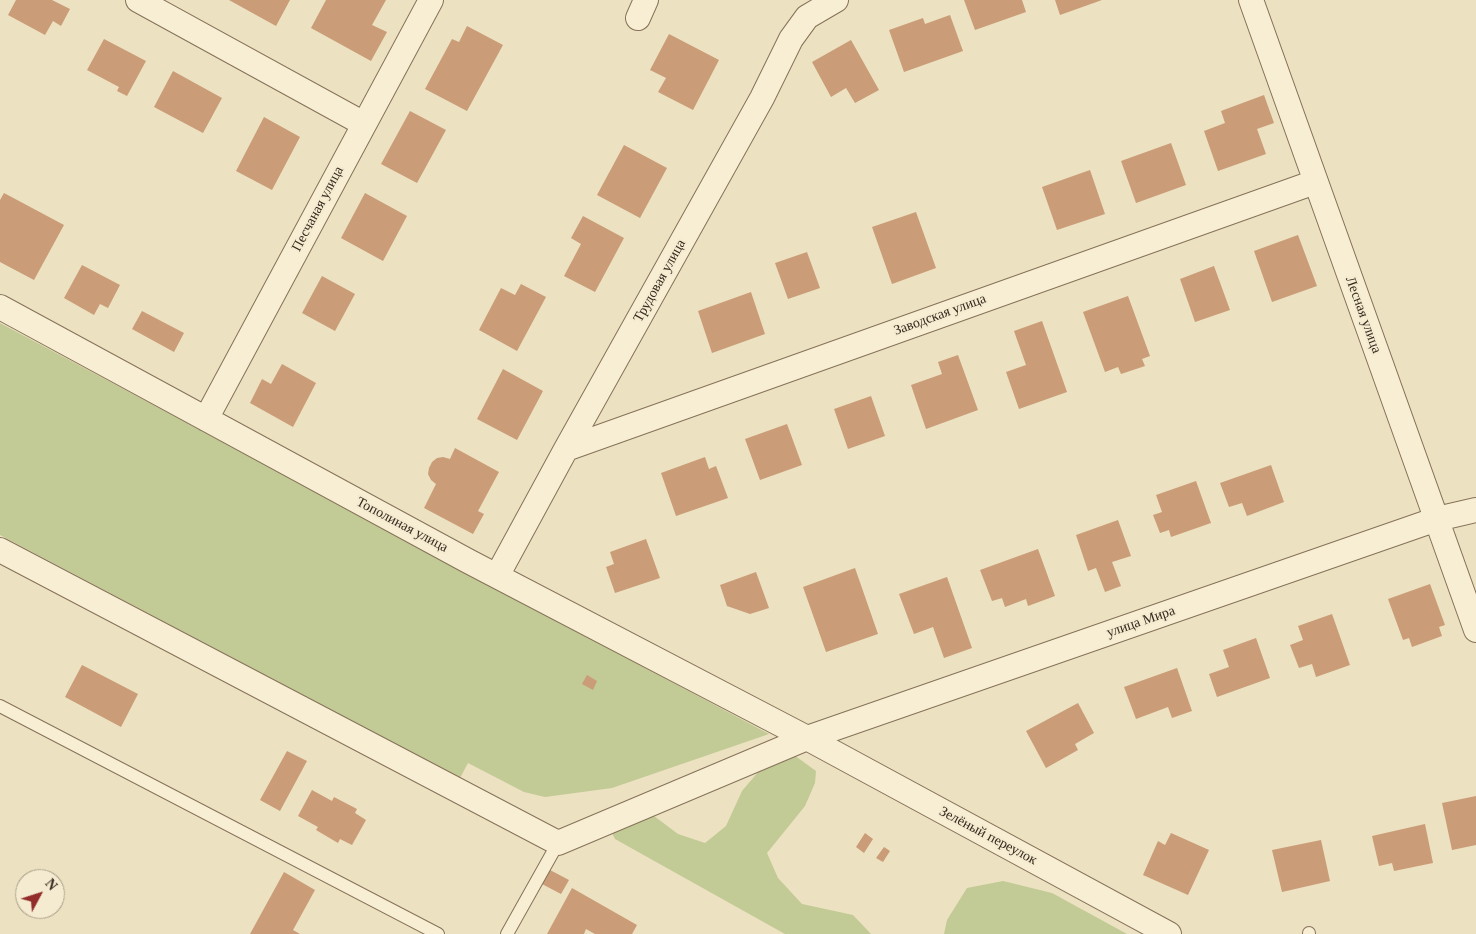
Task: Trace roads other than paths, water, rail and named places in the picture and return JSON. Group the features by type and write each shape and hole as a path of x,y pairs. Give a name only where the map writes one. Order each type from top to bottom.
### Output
{"street":[{"path":"138,0 364,124"},
{"name":"Песчаная улица","path":"206,419 431,0"},
{"name":"Трудовая улица","path":"496,576 762,98 791,39 807,17 836,0"},
{"name":"Лесная улица","path":"1251,0 1476,630"},
{"name":"Заводская улица","path":"566,449 1315,182"},
{"name":"Тополиная улица","path":"0,307 496,576 807,738"},
{"name":"улица Мира","path":"558,843 807,738 1436,519 1476,510"},
{"path":"0,550 558,843"},
{"name":"Зелёный переулок","path":"807,738 1169,934"}],"lane":[{"path":"0,706 438,934"},
{"path":"507,934 558,843"}]}
